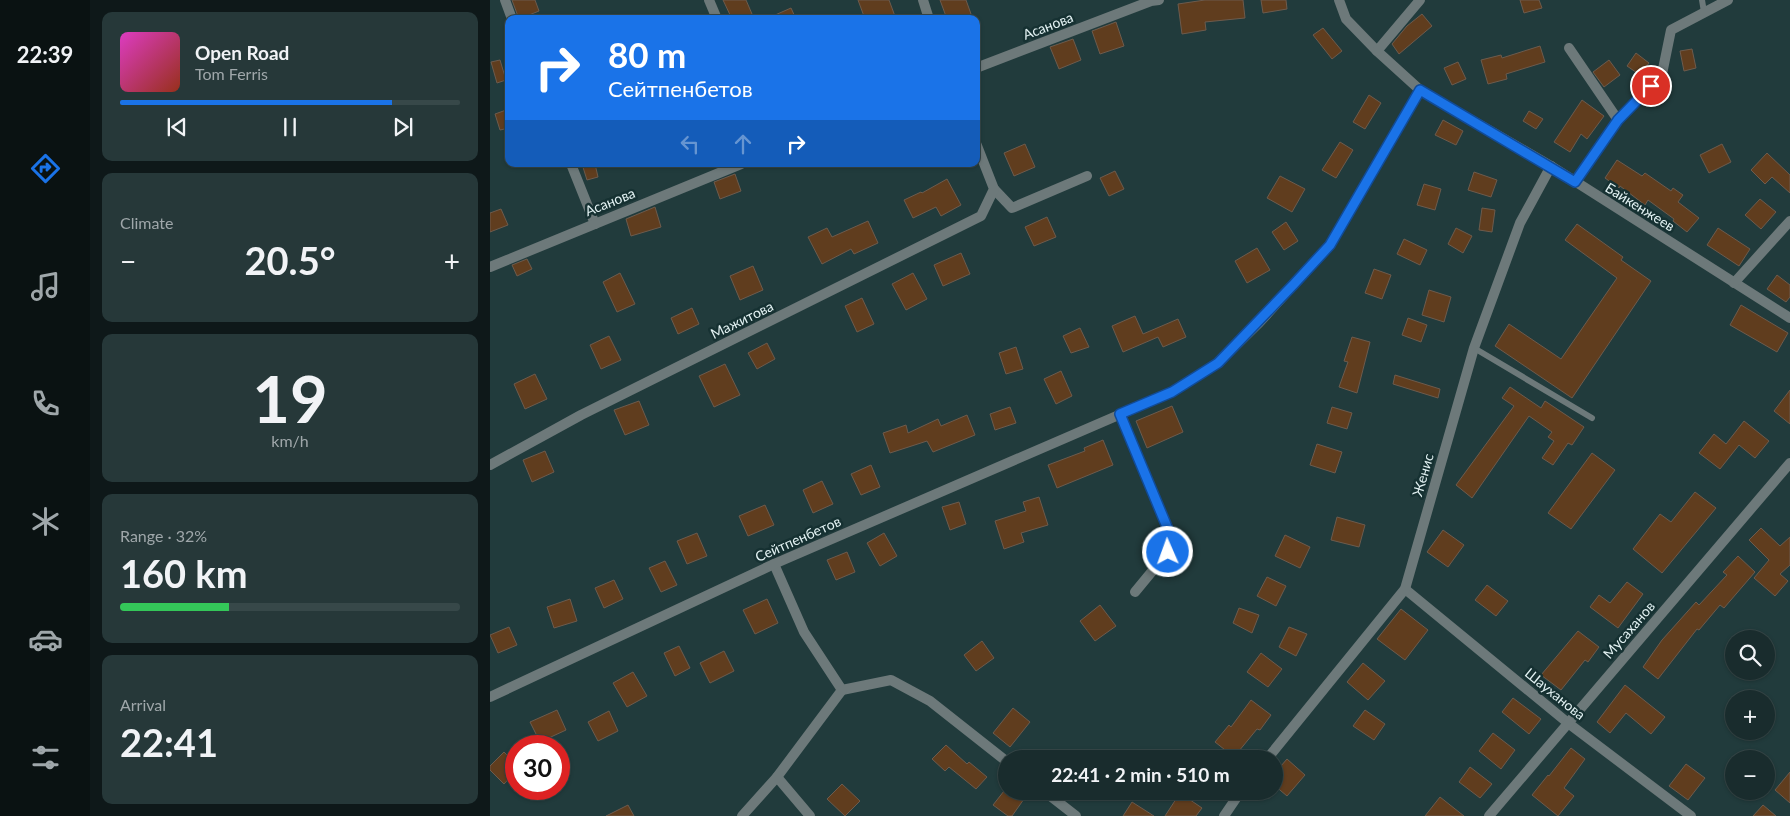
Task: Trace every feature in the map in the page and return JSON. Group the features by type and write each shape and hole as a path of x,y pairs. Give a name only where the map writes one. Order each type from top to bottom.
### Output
{"street":[{"path":"505,0 511,15"},
{"path":"709,0 715,15"},
{"path":"923,0 928,15"},
{"name":"Асанова","path":"980,66 1154,0"},
{"name":"Байкенжеев","path":"1339,0 1346,19 1376,51 1420,90 1551,166 1790,318"},
{"path":"1376,51 1420,0"},
{"path":"1575,182 1618,120 1662,74 1671,30 1728,0"},
{"path":"1569,48 1618,120"},
{"name":"Сейтпенбетов","path":"490,696 774,564 1172,392 1218,363 1298,281 1330,245 1420,90"},
{"path":"980,153 994,189 1012,208 1087,176"},
{"name":"Женис","path":"1274,750 1405,589 1474,348 1520,223 1551,166"},
{"path":"572,167 595,224"},
{"name":"Асанова","path":"490,266 734,167"},
{"name":"Мажитова","path":"490,465 581,415 981,216 994,189"},
{"path":"1734,283 1790,221"},
{"path":"1120,414 1170,534 1168,552 1135,592"},
{"name":"Мусаханов","path":"1489,816 1790,463"},
{"path":"774,564 804,632 842,690"},
{"name":"Шауханова","path":"1405,589 1568,723 1691,816"},
{"path":"742,816 777,777 842,690 891,680 930,701 998,755"},
{"path":"777,777 810,816"},
{"path":"1056,800 1076,816"},
{"path":"1224,816 1235,800"}],"lane":[{"path":"1702,0 1704,12"},
{"path":"1474,348 1592,418"}],"building":[{"path":"512,0 535,0 539,11 529,15 518,15"},
{"path":"723,0 746,0 752,14 750,15 730,15"},
{"path":"858,0 889,0 895,15 864,15"},
{"path":"940,0 966,0 971,14 969,15 946,15"},
{"path":"1205,0 1243,0 1245,18 1205,22 1206,30 1182,34 1178,4"},
{"path":"1261,0 1286,0 1287,9 1263,13"},
{"path":"1520,0 1539,0 1542,8 1524,13"},
{"path":"791,8 794,15 775,15"},
{"path":"1422,14 1432,26 1399,54 1392,44 1407,26"},
{"path":"1116,22 1124,46 1100,54 1092,31"},
{"path":"1323,28 1342,51 1332,59 1313,35"},
{"path":"1073,39 1081,60 1059,69 1050,47"},
{"path":"1540,46 1545,62 1506,74 1507,79 1488,84 1481,60 1501,55 1502,58"},
{"path":"1692,49 1696,68 1684,71 1680,51"},
{"path":"1636,53 1649,63 1640,75 1627,66"},
{"path":"500,60 505,80 497,83 491,62"},
{"path":"1609,60 1620,75 1604,87 1593,72"},
{"path":"1458,62 1466,79 1452,85 1444,68"},
{"path":"1369,95 1381,103 1365,129 1353,122"},
{"path":"1582,100 1604,116 1587,139 1581,134 1570,152 1554,142"},
{"path":"505,110 505,129 500,130 495,114"},
{"path":"1529,111 1543,119 1536,129 1523,121"},
{"path":"1443,120 1463,131 1456,145 1435,135"},
{"path":"1340,142 1353,150 1336,178 1322,170"},
{"path":"1025,144 1035,167 1014,176 1004,153"},
{"path":"1722,144 1731,162 1709,173 1700,155"},
{"path":"1767,153 1790,175 1790,193 1772,177 1765,184 1751,170"},
{"path":"1617,160 1642,176 1645,173 1671,191 1673,188 1683,195 1678,202 1699,218 1687,232 1673,221 1674,219 1648,200 1645,205 1620,186 1619,188 1605,178"},
{"path":"583,167 596,167 598,177 587,180"},
{"path":"1115,171 1124,189 1109,196 1100,178"},
{"path":"1474,172 1497,180 1491,197 1468,190"},
{"path":"735,174 741,191 720,199 714,182"},
{"path":"1280,176 1305,189 1292,212 1267,198"},
{"path":"947,179 961,205 941,216 936,207 913,218 904,200 922,193"},
{"path":"1424,184 1441,189 1435,210 1417,205"},
{"path":"1760,199 1776,212 1761,229 1745,215"},
{"path":"655,207 661,227 631,236 626,219"},
{"path":"1482,208 1495,210 1492,232 1479,230"},
{"path":"501,209 508,225 490,232 490,213"},
{"path":"1047,217 1056,237 1034,246 1025,227"},
{"path":"868,221 878,243 854,254 851,249 822,264 808,237 827,228 832,237"},
{"path":"1286,222 1298,241 1284,250 1272,232"},
{"path":"1577,224 1623,257 1621,260 1651,281 1572,398 1495,346 1509,324 1561,359 1617,278 1565,240"},
{"path":"1456,228 1472,236 1463,253 1448,244"},
{"path":"1718,228 1750,249 1739,266 1707,245"},
{"path":"1404,239 1427,250 1420,265 1397,254"},
{"path":"1257,248 1270,270 1247,283 1235,261"},
{"path":"961,253 970,274 943,286 934,265"},
{"path":"527,259 532,269 517,276 512,265"},
{"path":"753,266 763,290 740,300 730,276"},
{"path":"1374,269 1391,275 1382,299 1365,293"},
{"path":"620,273 635,304 617,312 603,282"},
{"path":"913,273 927,299 906,310 892,284"},
{"path":"1777,275 1790,285 1790,297 1786,302 1767,289"},
{"path":"1429,290 1451,297 1444,322 1422,315"},
{"path":"862,298 874,324 857,332 845,306"},
{"path":"1741,305 1788,333 1777,352 1730,325"},
{"path":"692,308 699,324 678,334 671,318"},
{"path":"1135,316 1143,334 1178,319 1186,337 1163,347 1158,337 1123,352 1112,326"},
{"path":"1408,318 1427,325 1421,342 1402,335"},
{"path":"1080,328 1089,347 1071,353 1063,336"},
{"path":"609,336 621,360 601,369 590,345"},
{"path":"1352,337 1370,342 1357,393 1339,387 1348,362 1344,361"},
{"path":"767,343 775,359 757,369 748,353"},
{"path":"1016,347 1023,369 1006,374 999,353"},
{"path":"725,364 740,395 714,407 699,376"},
{"path":"1061,371 1072,396 1056,404 1044,379"},
{"path":"535,374 547,399 525,409 514,384"},
{"path":"1395,375 1440,389 1438,398 1393,384"},
{"path":"1510,387 1541,408 1545,401 1584,427 1572,445 1568,443 1553,465 1542,458 1554,441 1548,437 1552,432 1529,416 1472,498 1456,485 1514,406 1502,398"},
{"path":"1790,390 1790,424 1774,411"},
{"path":"639,401 649,425 625,435 614,410"},
{"path":"1172,406 1183,432 1147,448 1136,421"},
{"path":"1010,407 1016,423 995,430 990,414"},
{"path":"1332,407 1352,413 1347,429 1327,423"},
{"path":"967,415 975,435 933,452 927,441 890,453 883,433 906,425 908,433 938,419 941,426"},
{"path":"1744,421 1769,441 1755,458 1739,445 1720,469 1699,453 1714,434 1726,444"},
{"path":"1103,440 1113,465 1057,488 1048,465 1085,451 1084,448"},
{"path":"1317,444 1342,452 1335,473 1310,465"},
{"path":"545,451 554,472 532,482 523,460"},
{"path":"1592,453 1615,470 1571,529 1548,513"},
{"path":"871,465 880,487 861,495 851,474"},
{"path":"822,481 833,504 813,513 803,490"},
{"path":"1695,492 1716,508 1662,573 1633,549 1660,514 1671,522"},
{"path":"1039,497 1048,525 1021,533 1024,542 1004,549 995,521 1026,511 1023,502"},
{"path":"959,502 966,524 950,530 942,507"},
{"path":"765,505 774,525 748,536 739,516"},
{"path":"1337,517 1365,525 1359,547 1331,540"},
{"path":"1761,528 1780,546 1790,537 1790,565 1780,574 1788,581 1775,596 1754,578 1769,560 1749,540"},
{"path":"1443,530 1464,545 1448,567 1427,552"},
{"path":"697,533 707,556 687,564 677,541"},
{"path":"884,533 897,556 880,566 867,543"},
{"path":"1285,535 1310,547 1300,568 1275,556"},
{"path":"847,552 855,572 836,580 827,560"},
{"path":"1738,556 1755,572 1724,608 1720,605 1699,630 1697,629 1658,679 1643,667 1662,640 1696,602 1699,605 1727,575 1723,572"},
{"path":"665,561 677,585 661,592 649,568"},
{"path":"1267,577 1286,586 1276,606 1257,596"},
{"path":"614,580 623,599 604,608 595,588"},
{"path":"1627,582 1643,594 1618,628 1590,607 1599,595 1610,603"},
{"path":"1487,585 1508,601 1496,616 1475,600"},
{"path":"570,599 577,621 554,628 547,607"},
{"path":"767,599 778,623 755,634 743,610"},
{"path":"1100,605 1116,626 1095,641 1080,621"},
{"path":"1239,608 1259,615 1252,633 1233,623"},
{"path":"1401,609 1428,630 1405,660 1377,639"},
{"path":"509,627 517,645 498,653 490,635"},
{"path":"1289,627 1307,634 1296,656 1279,647"},
{"path":"1578,631 1599,647 1588,662 1585,660 1561,690 1541,675"},
{"path":"982,641 994,658 976,671 964,655"},
{"path":"679,646 690,668 675,676 664,653"},
{"path":"724,651 734,671 710,683 700,663"},
{"path":"1261,653 1282,669 1268,687 1247,672"},
{"path":"1363,663 1385,681 1368,700 1347,682"},
{"path":"633,672 647,696 627,707 613,683"},
{"path":"1625,685 1665,717 1651,734 1626,713 1610,733 1597,722"},
{"path":"1513,698 1541,719 1529,734 1502,712"},
{"path":"1251,700 1271,715 1260,730 1257,729 1240,750 1225,750 1215,742 1229,725 1231,727"},
{"path":"1013,708 1030,722 1010,747 993,733"},
{"path":"557,710 566,730 555,735 536,735 530,722"},
{"path":"1365,710 1385,724 1374,740 1353,726"},
{"path":"609,711 618,731 598,741 588,722"},
{"path":"1493,733 1515,750 1501,769 1479,751"},
{"path":"946,745 967,764 969,762 987,777 976,789 949,767 945,771 932,759"},
{"path":"1571,748 1585,759 1564,788 1574,796 1558,816 1532,795"},
{"path":"505,753 504,784 490,770 490,766"},
{"path":"1287,759 1305,775 1287,796 1283,793 1283,764"},
{"path":"1686,764 1705,778 1688,800 1669,786"},
{"path":"1470,767 1492,784 1480,798 1459,782"},
{"path":"1790,772 1790,803 1775,790"},
{"path":"842,784 860,801 845,816 827,799"},
{"path":"1440,797 1464,816 1425,816"},
{"path":"998,799 1023,800 1012,816 1008,816 993,805"},
{"path":"1175,800 1190,800 1202,808 1196,816 1165,816"},
{"path":"1132,802 1154,816 1123,816"},
{"path":"628,805 634,816 606,816"},
{"path":"1763,805 1776,816 1753,816"}],"route":[{"path":"1168,552 1170,534 1120,414 1172,392 1218,363 1259,323 1330,245 1420,90 1551,166 1575,182 1618,120 1651,86"}]}
